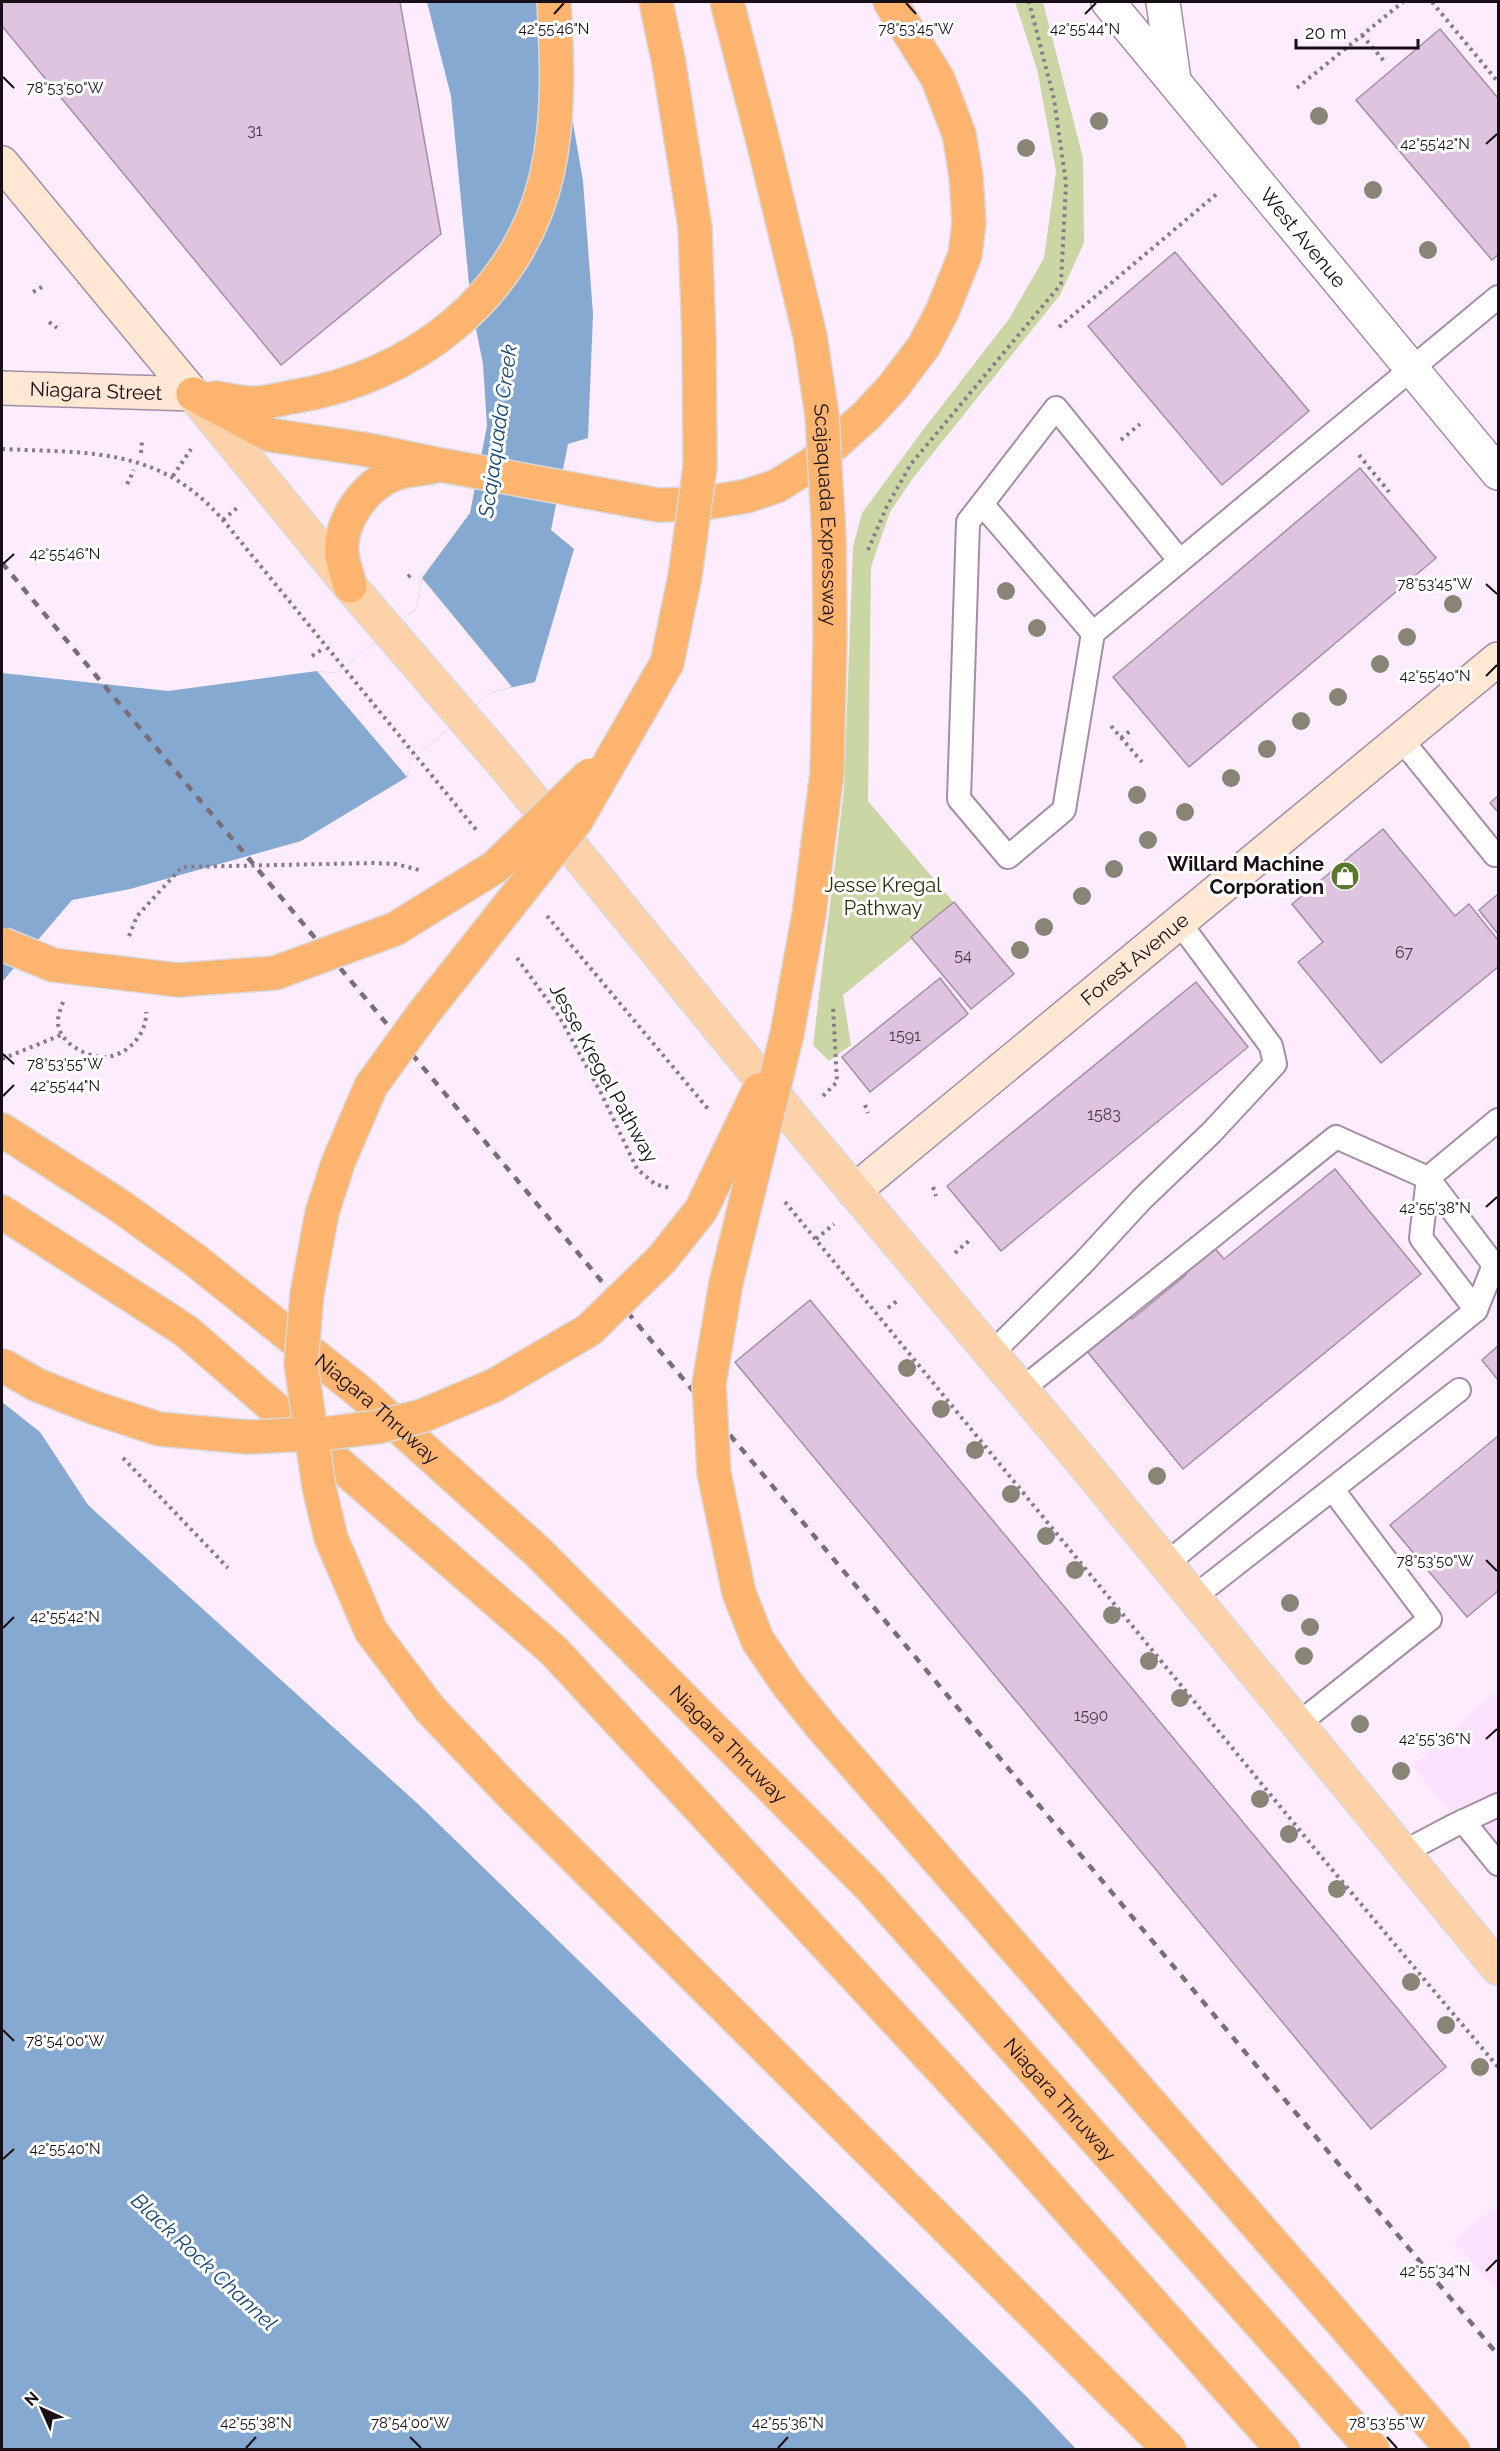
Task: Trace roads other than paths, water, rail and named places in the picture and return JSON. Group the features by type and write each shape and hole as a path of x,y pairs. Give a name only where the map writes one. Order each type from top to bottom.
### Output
{"highway":[{"path":"193,394 255,404 324,392 363,380 403,361 445,333 480,300 505,268 531,225 547,176 556,127 558,80 554,2"},
{"path":"656,2 669,64 695,227 699,340 700,467 685,576 666,663 576,821 451,978 371,1086 338,1163 322,1213 309,1283 301,1364 319,1487 331,1538 371,1631 430,1709 535,1818 1170,2450"},
{"name":"Scajaquada Expressway","path":"727,2 810,336 823,437 830,635 827,773 809,914 787,1034"},
{"path":"193,394 270,435 363,449 658,505 700,504 747,496 777,486 812,464 867,415 893,387 924,346 942,312 964,255 969,223 966,176 958,134 938,79 890,2"},
{"path":"350,586 342,553 346,525 359,500 377,484 395,474 441,465"},
{"path":"2,944 53,965 178,980 275,973 395,929 495,867 617,749"},
{"path":"2,1365 37,1385 95,1408 159,1429 246,1437 377,1427 422,1416 495,1385 589,1330 662,1259 701,1210 787,1034"},
{"path":"787,1034 726,1282 709,1384 714,1473 739,1593 758,1641 788,1685 821,1726 1453,2450"},
{"name":"Niagara Thruway","path":"2,1130 43,1155 195,1260 360,1392 538,1552 871,1888 1373,2450"},
{"path":"2,1212 186,1331 554,1651 1005,2138 1283,2450"}],"main road":[{"path":"193,394 350,586 466,720 854,1191 1194,1597 1498,1968"}],"street":[{"name":"West Avenue","path":"1108,2 1498,473"},
{"path":"1163,2 1174,80"},
{"path":"2,163 193,394"},
{"name":"Niagara Street","path":"2,388 193,394"},
{"name":"Forest Avenue","path":"854,1191 1498,659"}],"lane":[{"path":"1180,561 1056,408 968,522 959,799 1008,856 1064,810 1093,633 1180,561 1412,368 1498,297"},
{"path":"982,504 1093,633"},
{"path":"1401,739 1495,855"},
{"path":"991,1354 1077,1269 1142,1199 1212,1132 1275,1064 1271,1046 1179,922"},
{"path":"1476,1310 1421,1238 1428,1178 1498,1120"},
{"path":"1021,1390 1336,1137 1428,1178 1494,1265 1476,1310 1166,1564"},
{"path":"1194,1597 1459,1390"},
{"path":"1298,1724 1430,1619 1333,1490"},
{"path":"1404,1852 1498,1805"},
{"path":"1463,1821 1498,1863"}],"water":[{"name":"Scajaquada Creek","path":"427,2 552,2 583,181 593,314 588,438 568,444 551,530 574,549 535,682 492,692 411,760 407,777 301,841 130,889 72,900 2,982 2,673 168,691 317,671 337,673 416,608 422,578 470,513 487,426 483,364 471,304 451,96"},
{"name":"Black Rock Channel","path":"2,1402 40,1432 88,1505 418,1804 1027,2397 1076,2449 2,2449"}],"railway":[{"path":"2,563 1498,2355"}],"place":[{"name":"Willard Machine Corporation","path":"1345,876"}],"park label":[{"name":"Jesse Kregal Pathway","path":"883,896"}]}
